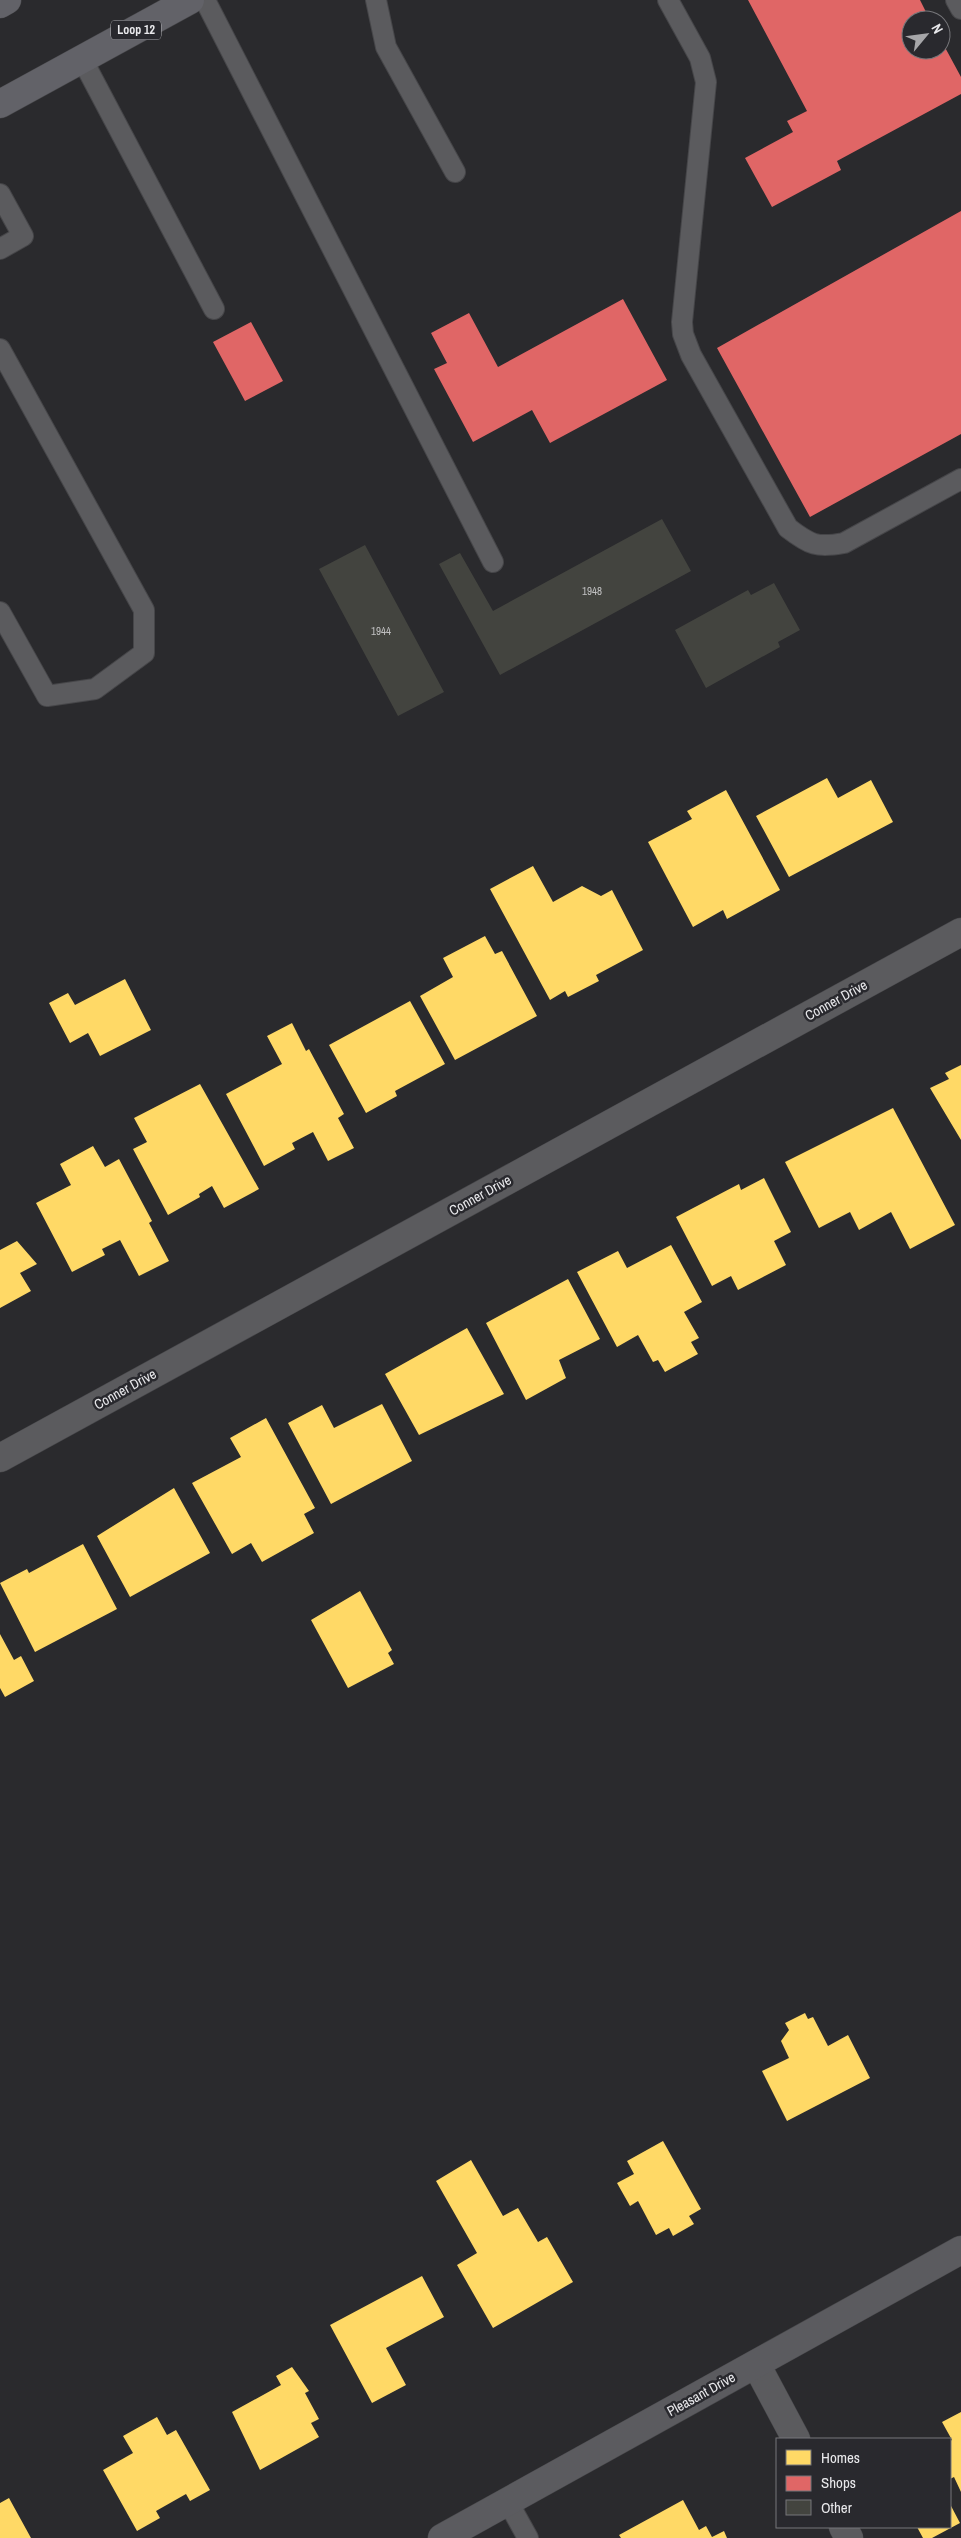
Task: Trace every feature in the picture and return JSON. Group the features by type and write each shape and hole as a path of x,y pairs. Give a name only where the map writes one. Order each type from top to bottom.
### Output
{"main road":[{"path":"0,4 7,0"},
{"name":"Loop 12","path":"0,104 190,0"}],"street":[{"name":"Conner Drive","path":"0,1458 961,932"},
{"name":"Pleasant Drive","path":"442,2538 961,2250"},
{"path":"756,2364 795,2438"}],"lane":[{"path":"205,0 493,562"},
{"path":"376,0 386,47 455,172"},
{"path":"668,0 700,58 706,82 682,322 683,334 691,355 788,528 807,543 823,547 844,544 961,478"},
{"path":"956,0 961,9"},
{"path":"82,59 214,309"},
{"path":"0,194 23,236 0,249"},
{"path":"0,349 144,610 144,653 95,689 46,696 0,612"},
{"path":"508,2502 528,2538"}],"building: Homes":[{"path":"827,778 838,798 871,780 893,822 789,877 756,816"},
{"path":"726,790 780,890 727,919 723,910 693,927 648,842 692,819 687,811"},
{"path":"533,866 553,902 582,886 601,896 612,890 643,950 596,975 599,981 568,997 565,991 550,1000 490,889"},
{"path":"485,936 495,954 502,951 537,1016 455,1060 420,996 453,977 443,958"},
{"path":"125,979 151,1030 100,1056 88,1033 70,1043 49,1003 68,993 75,1005"},
{"path":"410,1001 445,1064 395,1091 397,1096 366,1113 329,1045"},
{"path":"292,1023 306,1051 309,1049 344,1114 338,1118 354,1148 328,1161 313,1132 292,1143 295,1149 264,1166 226,1094 282,1064 267,1036"},
{"path":"961,1065 961,1140 930,1088 949,1079 945,1073"},
{"path":"200,1084 259,1189 224,1208 212,1186 199,1194 200,1197 168,1215 133,1149 147,1142 134,1118"},
{"path":"893,1108 955,1225 910,1249 891,1212 859,1230 850,1212 819,1228 785,1162"},
{"path":"93,1146 105,1167 119,1159 152,1221 149,1223 169,1261 139,1276 120,1240 102,1249 105,1255 72,1272 36,1203 71,1185 60,1164"},
{"path":"764,1178 791,1232 774,1241 786,1265 738,1290 731,1276 712,1286 676,1217 739,1184 741,1190"},
{"path":"17,1241 37,1264 20,1273 31,1291 0,1308 0,1250"},
{"path":"671,1245 702,1302 684,1312 699,1338 691,1342 698,1354 665,1372 658,1360 653,1362 638,1335 617,1347 577,1272 618,1251 627,1268"},
{"path":"568,1279 600,1339 559,1360 566,1378 526,1400 486,1323"},
{"path":"467,1328 504,1394 419,1435 385,1374"},
{"path":"382,1404 412,1461 331,1504 288,1423 322,1405 334,1428"},
{"path":"266,1418 315,1508 304,1514 314,1533 262,1562 251,1543 232,1554 192,1483 241,1457 230,1438"},
{"path":"174,1488 210,1553 130,1597 97,1536"},
{"path":"83,1544 117,1609 35,1652 0,1583 27,1569 29,1573"},
{"path":"360,1591 392,1650 388,1653 394,1664 348,1688 311,1620"},
{"path":"0,1634 14,1660 21,1656 34,1681 5,1697 0,1688"},
{"path":"805,2013 808,2019 813,2017 828,2046 848,2035 870,2078 787,2121 762,2071 789,2058 781,2041 789,2030 785,2023"},
{"path":"663,2141 701,2209 689,2216 694,2224 673,2236 669,2228 656,2235 638,2201 630,2206 617,2183 634,2174 627,2161"},
{"path":"471,2160 503,2216 518,2208 538,2242 547,2237 573,2282 493,2328 457,2265 477,2253 436,2181"},
{"path":"422,2276 444,2317 386,2348 406,2385 372,2403 330,2325"},
{"path":"292,2367 309,2391 305,2393 319,2419 311,2423 319,2437 260,2470 232,2412 281,2385 276,2376"},
{"path":"961,2412 961,2492 954,2477 951,2478 952,2440 942,2422"},
{"path":"157,2417 167,2435 176,2430 210,2490 190,2501 186,2494 156,2511 160,2518 137,2531 103,2470 133,2453 123,2436"},
{"path":"9,2498 31,2538 0,2538 0,2503"},
{"path":"683,2500 699,2530 706,2526 712,2537 724,2531 727,2538 621,2538 619,2535"},
{"path":"951,2506 960,2523 951,2528"},
{"path":"918,2528 951,2528 932,2538 923,2538"}],"building: Shops":[{"path":"748,0 920,0 925,10 901,10 901,60 951,58 961,77 961,94 837,161 841,170 772,207 745,158 793,132 787,121 807,111"},
{"path":"961,211 961,434 810,517 717,348"},
{"path":"623,299 667,380 550,443 532,410 473,442 434,369 447,363 431,333 469,313 498,367"},
{"path":"251,322 283,381 245,401 213,342"}],"building: Other":[{"path":"662,519 691,571 500,675 439,564 460,553 493,611"},
{"path":"365,545 444,692 398,716 319,569"},
{"path":"774,583 800,630 778,642 780,647 706,688 675,630 748,590 751,595"}]}
